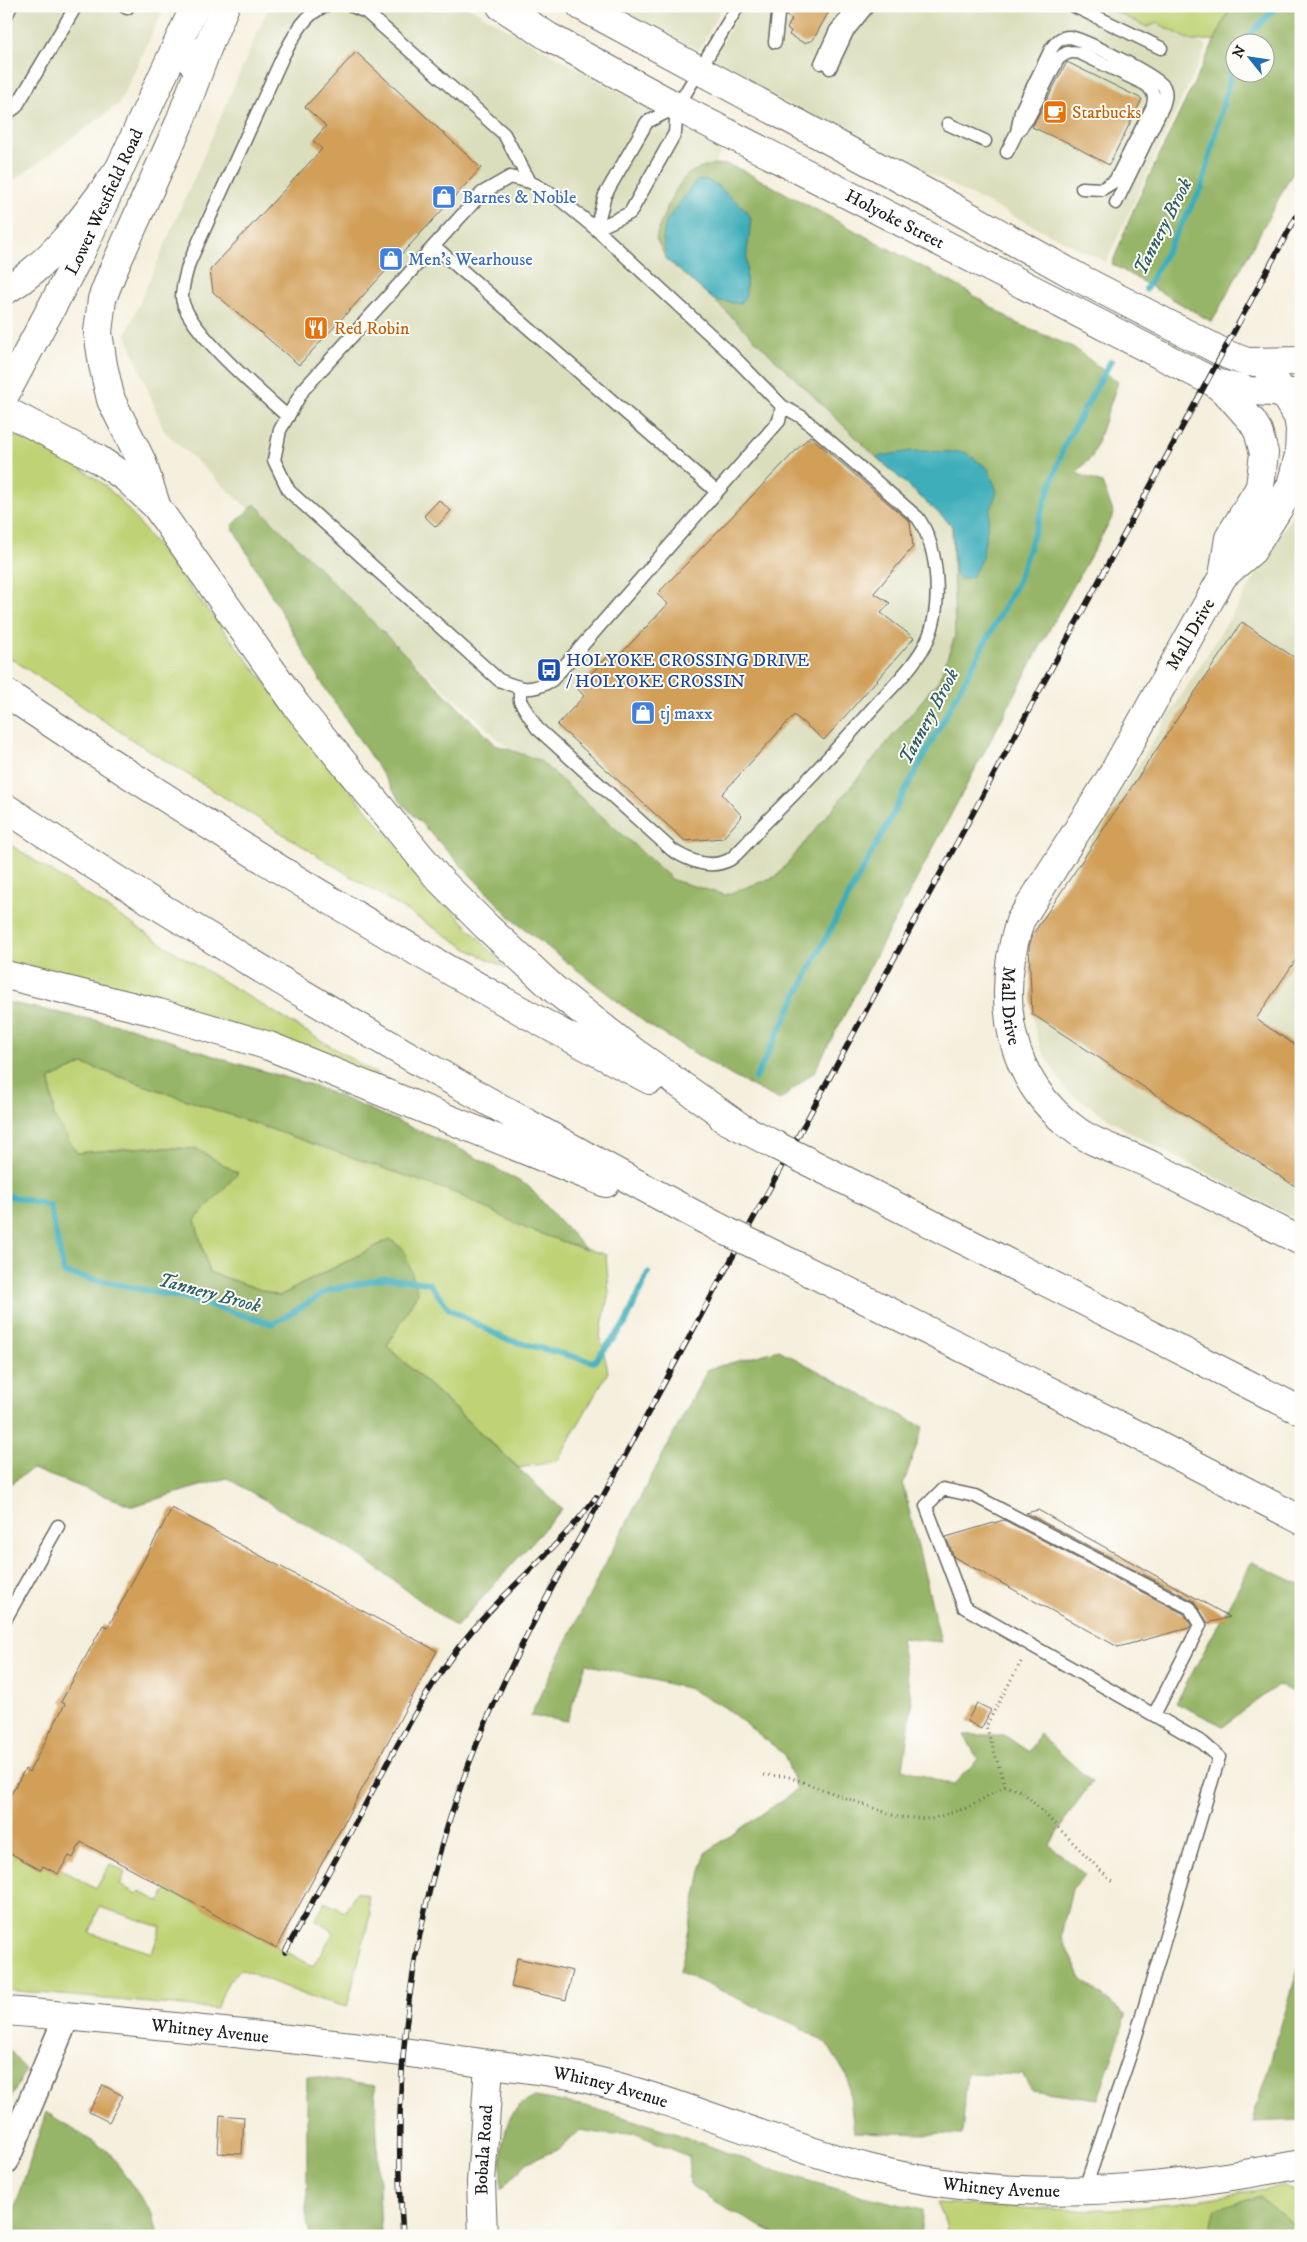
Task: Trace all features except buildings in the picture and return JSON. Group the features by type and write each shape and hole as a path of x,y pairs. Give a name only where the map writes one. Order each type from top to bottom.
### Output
{"main road":[{"name":"Lower Westfield Road","path":"6,393 80,254 195,6"},
{"path":"156,506 142,462 111,400 98,332 102,299 179,124 225,6"},
{"name":"Holyoke Street","path":"501,6 549,37 677,107 1215,383 1233,389 1291,393"},
{"name":"Holyoke Street","path":"584,7 1160,321 1228,355 1247,362 1301,361"},
{"path":"151,100 208,46"},
{"path":"6,290 32,272 60,245 120,168"},
{"name":"Mall Drive","path":"1262,362 1291,393 1300,429 1296,477 1252,551 1223,576 1111,777 1020,921 1013,943 1007,992 1009,1024 1015,1048 1023,1068 1060,1117 1077,1131 1091,1139 1130,1154 1301,1241"},
{"path":"1260,487 1275,459 1278,440 1276,425 1291,393 1301,365"},
{"name":"Mall Drive","path":"1215,383 1230,394 1258,431 1264,453 1260,487 1229,538 1223,576"},
{"path":"6,411 98,459 126,478 156,506 296,705 416,853 451,891 509,948 580,1010 634,1052 739,1126"},
{"path":"6,693 205,823 330,899 566,1037 1301,1411"},
{"path":"6,808 142,896 341,1017 559,1142 755,1245 1132,1432 1301,1520"},
{"path":"6,975 159,1013 269,1046 347,1076 531,1154 722,1228"},
{"name":"Whitney Avenue","path":"6,2011 403,2051 583,2078 664,2102 817,2153 923,2182 996,2190 1109,2191 1243,2175 1301,2164"},
{"name":"Bobala Road","path":"483,2236 480,2182 490,2065"}],"street":[{"path":"6,2161 67,2016"}],"lane":[{"path":"6,16 11,6"},
{"path":"9,107 76,6"},
{"path":"124,6 127,8 128,6"},
{"path":"288,417 200,332 188,315 182,298 189,263 283,56 297,31 316,10 325,6"},
{"path":"352,6 366,12 504,134 530,182"},
{"path":"596,229 630,214 676,133 677,107 738,6"},
{"path":"775,42 779,6"},
{"path":"777,22 788,6"},
{"path":"856,6 836,30 825,66 847,32 868,6"},
{"path":"1074,6 1161,48"},
{"path":"1007,152 1016,132 1021,111 1056,41 1063,38 1078,39 1156,78 1164,88 1165,99 1116,203"},
{"path":"1016,132 1028,118 1058,59 1072,51 1080,53 1149,87 1154,94 1152,108 1115,181 1102,188 1082,188"},
{"path":"596,229 605,194 647,122 677,107"},
{"path":"948,124 985,141"},
{"path":"520,688 520,702 537,728 672,850 693,862 711,864 729,860 804,784 905,673 925,645 933,623 936,602 935,571 927,530 918,518 802,416 782,406 730,353 596,229 556,196 530,182 510,177 482,192 303,390 280,430 274,460 289,491 499,680 520,688 538,688 552,680 779,422 782,406"},
{"path":"434,246 717,492"},
{"path":"1084,2191 1132,2049 1219,1757 1203,1743 964,1607 926,1506 943,1489 975,1496 1190,1608 1200,1625 1154,1715"},
{"path":"6,1618 58,1526"}],"path":[{"path":"1005,1786 986,1726 1022,1660"},
{"path":"764,1775 786,1776 898,1817 931,1819 966,1808 1005,1786 1022,1791 1114,1884"}],"shaded area":[{"path":"6,6 165,6 119,104 6,186"},
{"path":"269,6 467,6 722,150 674,236 975,516 959,673 722,945 164,431 126,334"},
{"path":"606,6 723,6 699,50"},
{"path":"742,6 1121,6 1207,46 1106,262 710,65"},
{"path":"1301,499 1301,1222 1132,1134 1067,1091 1040,1048 1032,1014 1029,940 1248,589"}],"green space":[{"path":"1104,6 1231,6 1215,40 1192,41 1157,23 1147,27"},
{"path":"1231,6 1301,6 1301,157 1212,322 1112,264 1134,208"},
{"path":"714,164 729,165 744,171 962,288 1018,324 1073,347 1118,382 1092,457 1076,473 1102,483 1114,514 1055,619 814,1072 780,1100 734,1077 647,1024 514,921 401,802 321,682 232,526 255,504 496,745 539,760 673,880 725,895 777,876 939,680 955,636 952,525 876,457 714,300 666,259 656,238 671,198 685,177 699,169"},
{"path":"11,436 20,437 44,447 72,463 107,487 130,512 364,807 454,912 506,968 471,951 137,743 6,655 6,444"},
{"path":"6,842 175,952 388,1081 6,966"},
{"path":"6,1002 133,1028 225,1060 312,1085 388,1117 462,1150 528,1186 586,1250 527,1229 458,1194 83,1064 50,1079 54,1117 77,1153 147,1147 197,1149 238,1173 195,1220 209,1272 279,1296 390,1239 404,1250 418,1292 387,1346 562,1509 456,1627 362,1557 227,1478 133,1506 32,1469 6,1487"},
{"path":"83,1064 458,1194 527,1229 606,1255 609,1293 600,1335 608,1372 557,1461 519,1468 387,1346 418,1292 390,1239 279,1296 209,1272 195,1220 237,1173 197,1149 147,1147 76,1153 54,1117 50,1079"},
{"path":"779,1350 923,1427 903,1485 941,1642 900,1638 912,1704 903,1769 953,1785 978,1759 964,1735 1004,1735 1029,1752 1039,1734 1092,1782 1072,1809 1050,1845 1085,1875 1072,1889 1061,1935 1081,1979 1126,2016 1098,2099 1031,2090 1023,2075 967,2073 962,2135 854,2132 848,2078 827,2044 798,2026 680,1972 705,1853 797,1790 784,1754 724,1707 690,1689 586,1664 567,1721 530,1716 601,1572 708,1369"},
{"path":"1252,1562 1301,1585 1301,1696 1278,1685 1223,1726 1176,1703"},
{"path":"6,1845 43,1866 61,1869 96,1889 110,1864 125,1872 120,1885 137,1894 140,1891 160,1902 167,1889 313,1966 334,1932 315,1920 325,1902 345,1912 356,1892 368,1895 370,1915 347,2007 310,1997 241,1969 228,1982 216,2009 6,1990","holes":["100,1907 161,1927 152,1953 90,1933"]},
{"path":"1301,1960 1301,2120 1252,2122"},
{"path":"6,2045 26,2070 6,2107"},
{"path":"307,2076 375,2086 381,2236 310,2236 307,2220"},
{"path":"535,2097 586,2106 672,2132 776,2171 851,2193 923,2210 920,2236 780,2236 725,2208 690,2185 688,2156 634,2133 612,2135 579,2130 561,2148 528,2162 501,2189 502,2146 508,2124 518,2107"},
{"path":"46,2112 109,2152 153,2215 158,2236 6,2236"},
{"path":"1283,2186 1301,2196 1301,2231 1288,2219 1211,2227 1195,2236 947,2236 946,2225 938,2203 1045,2209 1131,2208"},
{"path":"1260,2195 1301,2231 1301,2236 1195,2236 1211,2227 1216,2209"}],"water":[{"path":"707,180 715,184 746,210 751,219 747,253 746,296 740,304 714,300 666,259 663,238 666,221 696,181"},
{"path":"911,451 964,452 988,468 997,491 990,512 982,558 972,577 961,579 955,574 952,525 876,457"}],"waterway":[{"name":"Tannery Brook","path":"1252,32 1277,6"},
{"name":"Tannery Brook","path":"1146,289 1202,187 1229,82"},
{"name":"Tannery Brook","path":"755,1079 821,947 1017,583 1065,444 1111,361"},
{"name":"Tannery Brook","path":"6,1195 50,1206 64,1273 192,1300 273,1324 329,1290 385,1278 429,1283 449,1309 505,1339 594,1362 625,1324 648,1273"}],"railway":[{"path":"403,2236 400,2165 401,2096 406,2028 415,1960 429,1893 447,1827 470,1762 497,1697 553,1586 1301,208"},
{"path":"285,1952 403,1734 446,1665 474,1628 563,1537 596,1497"}],"place":[{"name":"Starbucks","path":"1055,112"},
{"name":"Barnes & Noble","path":"444,197"},
{"name":"Men's Wearhouse","path":"391,259"},
{"name":"Red Robin","path":"316,328"},
{"name":"HOLYOKE CROSSING DRIVE / HOLYOKE CROSSIN","path":"549,670"},
{"name":"tj maxx","path":"643,713"}]}
